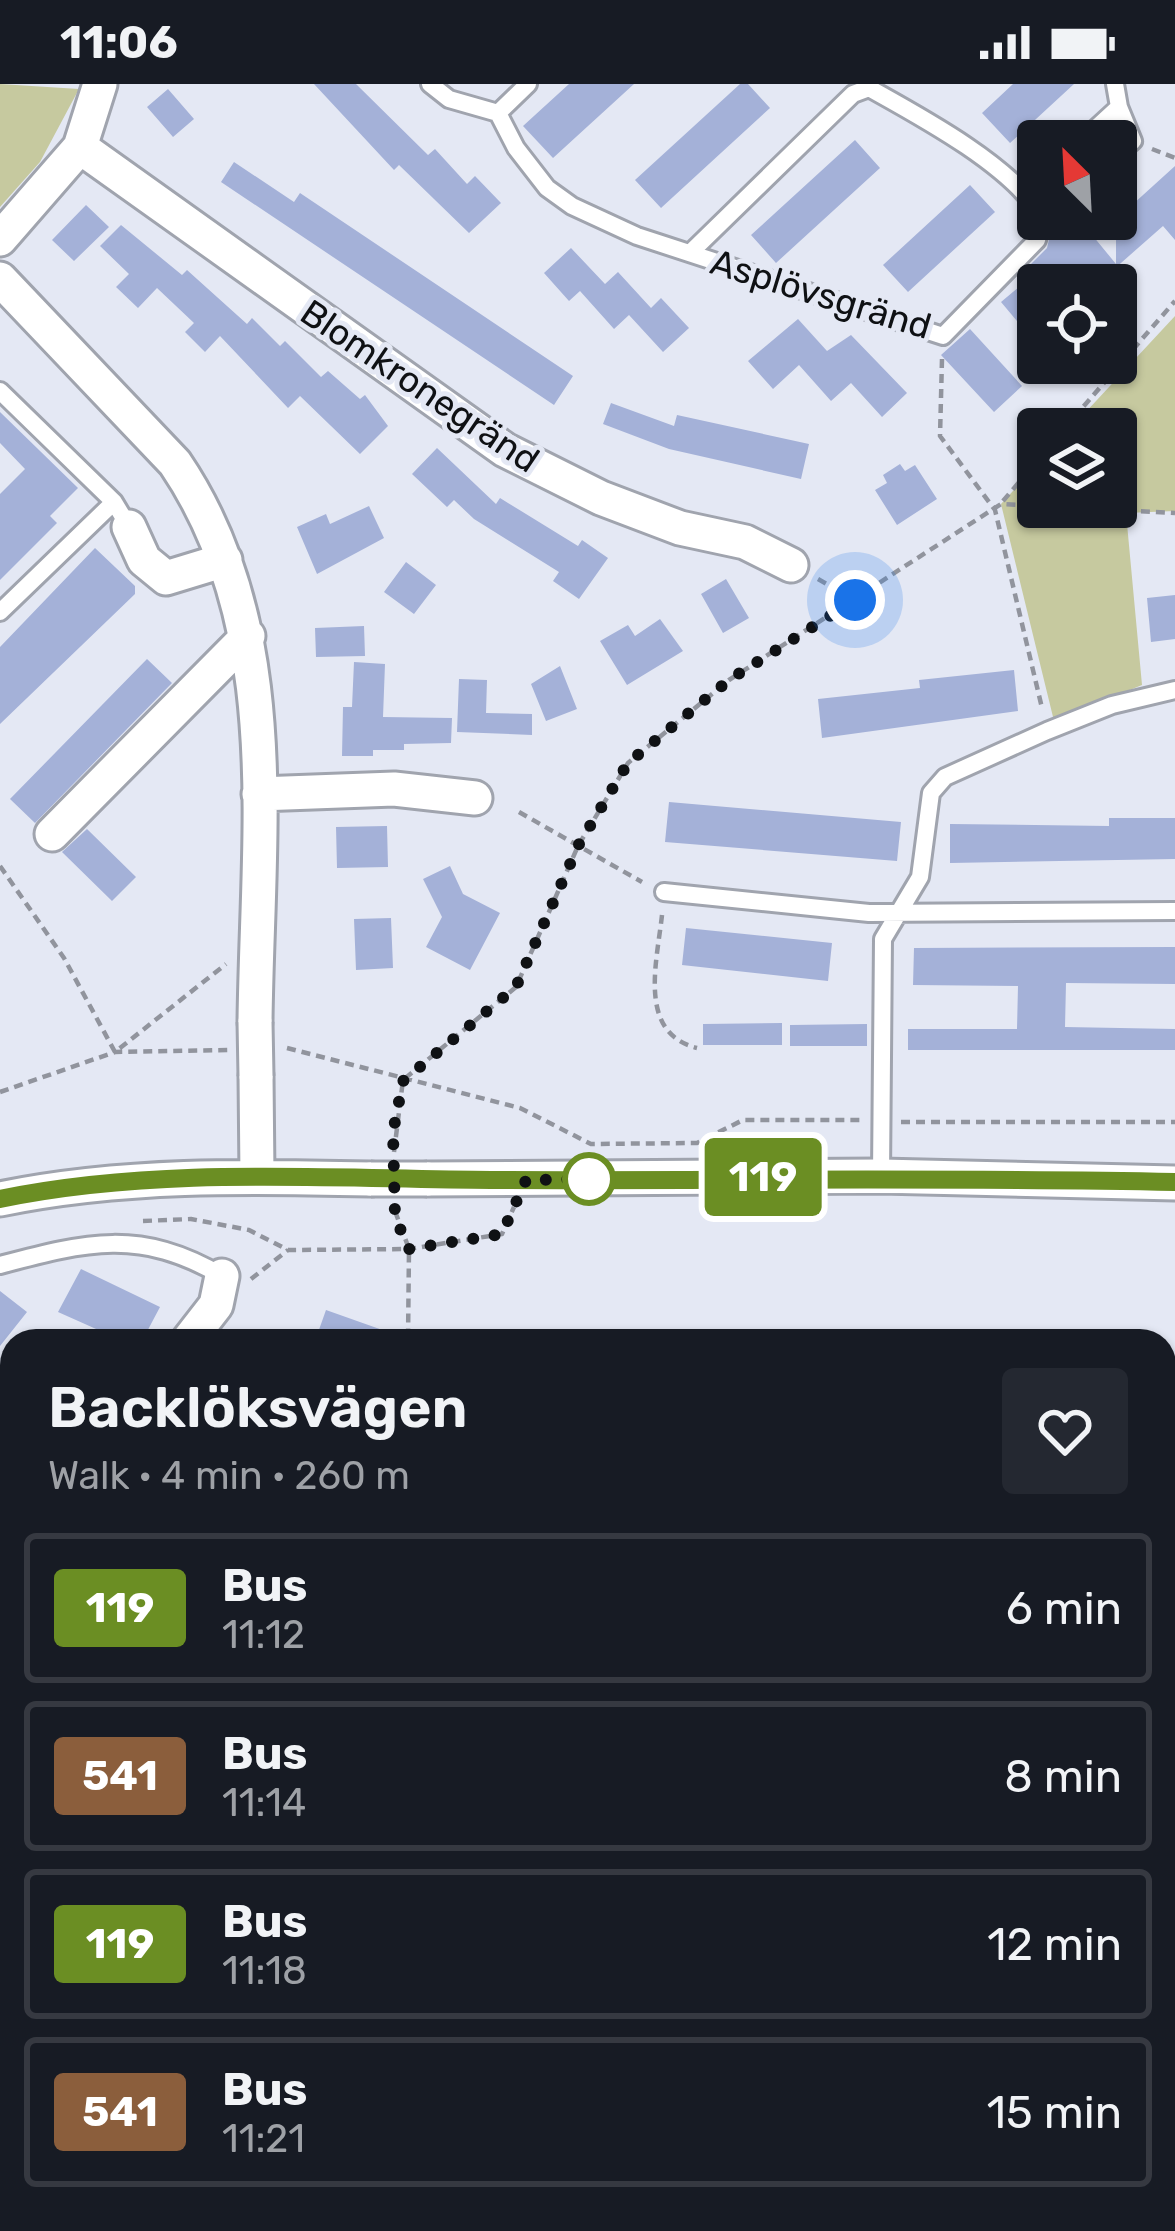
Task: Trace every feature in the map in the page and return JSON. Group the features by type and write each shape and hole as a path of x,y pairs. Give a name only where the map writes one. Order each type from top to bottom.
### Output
{"street":[{"path":"0,239 80,148 100,84"},
{"name":"Blomkronegränd","path":"80,148 505,450 602,498 680,528 745,542 791,565"},
{"path":"0,280 176,463 195,492 225,560 248,636 259,794 257,1177"},
{"path":"122,514 144,560 166,578 225,560"},
{"path":"52,834 248,636"},
{"path":"259,794 394,789 475,798"},
{"path":"0,1199 64,1186 257,1177 383,1187 427,1179 881,1176 1175,1183"},
{"path":"197,1329 216,1305 222,1276"}],"lane":[{"path":"430,84 449,99 498,113 528,84"},
{"path":"1115,84 1124,120"},
{"name":"Asplövsgränd","path":"690,253 853,94 869,88 1017,179"},
{"path":"1105,120 1119,107"},
{"name":"Asplövsgränd","path":"498,113 516,148 548,188 572,206 690,253 943,336 1037,240"},
{"path":"0,391 122,514 0,612"},
{"path":"881,1176 883,939 920,878 931,794 945,777 1047,731 1112,705 1175,690"},
{"path":"664,892 900,913 1175,911"},
{"path":"0,1265 80,1243 124,1241 182,1252 222,1276"}],"path":[{"path":"1082,408 1175,301"},
{"path":"943,336 940,436 998,507 1047,731"},
{"path":"394,1153 403,1081 516,987 578,846 628,763 729,680 998,507 1017,485"},
{"path":"998,507 1017,507"},
{"path":"1137,511 1175,513"},
{"path":"791,565 855,600"},
{"path":"519,812 664,892 654,992 659,1022 677,1043 697,1048"},
{"path":"0,866 64,958 115,1052"},
{"path":"115,1052 256,940"},
{"path":"0,1091 115,1052 286,1047 520,1108 591,1144 697,1143 743,1120 1175,1122"},
{"path":"125,1222 191,1219 250,1230 288,1250 409,1249 502,1234 526,1180"},
{"path":"383,1187 409,1249 408,1329"},
{"path":"222,1276 256,1280 288,1250"}],"green space":[{"path":"0,84 79,89 40,162 0,207"},
{"path":"1175,316 1175,511 1137,513 1137,408 1090,408 1112,384 1137,384 1137,357"},
{"path":"1017,487 1017,528 1127,528 1142,685 1054,721 1001,504"}],"building":[{"path":"314,84 356,84 428,155 435,149 467,184 475,176 501,203 469,233 399,165 394,170"},
{"path":"569,84 634,84 553,158 523,126"},
{"path":"740,84 748,84 770,108 661,208 635,180"},
{"path":"1013,84 1074,84 1035,120 1017,120 1017,137 1010,143 982,113"},
{"path":"168,89 194,119 173,137 147,107"},
{"path":"855,140 880,168 776,263 751,235"},
{"path":"234,162 294,202 300,193 573,376 554,405 221,182"},
{"path":"1175,166 1175,240 1163,226 1116,264 1116,240 1137,240 1137,200"},
{"path":"970,185 995,212 908,292 883,265"},
{"path":"86,205 109,227 74,261 52,240"},
{"path":"121,225 182,275 187,270 247,324 252,318 280,346 285,341 321,377 328,371 360,399 365,395 388,426 360,454 300,396 288,408 220,336 205,352 185,332 194,323 157,288 138,308 116,287 129,274 100,246"},
{"path":"1049,240 1096,240 1116,264 1031,264"},
{"path":"571,248 605,284 618,272 651,308 661,298 689,328 663,352 629,315 614,329 580,291 569,301 544,273"},
{"path":"1017,289 1017,321 1001,302"},
{"path":"798,319 827,351 851,335 907,393 882,417 851,383 831,401 799,365 773,389 748,361"},
{"path":"970,329 1022,386 994,412 941,355"},
{"path":"611,403 674,426 677,415 809,444 801,479 669,449 603,424"},
{"path":"0,412 78,488 50,516 57,523 0,580 0,494 25,469 0,443"},
{"path":"437,448 496,504 500,498 578,546 582,540 608,558 579,599 553,581 559,572 474,519 454,500 447,507 412,474"},
{"path":"900,464 905,471 915,465 937,499 897,525 875,490 887,483 883,475"},
{"path":"369,506 384,538 317,574 297,527 326,514 330,524"},
{"path":"95,548 135,586 135,594 0,724 0,647"},
{"path":"406,562 436,585 414,614 384,592"},
{"path":"726,579 749,618 723,633 701,594"},
{"path":"1175,595 1175,639 1151,642 1147,598"},
{"path":"660,619 683,651 627,685 600,641 628,625 635,636"},
{"path":"364,626 365,656 316,657 315,628"},
{"path":"147,659 172,683 35,823 10,799"},
{"path":"354,662 385,664 383,717 452,718 451,743 404,744 404,750 373,750 373,756 342,756 343,707 352,707"},
{"path":"560,666 577,709 546,721 531,684"},
{"path":"1014,670 1018,711 822,738 818,699 920,688 919,680"},
{"path":"459,679 487,680 486,713 532,714 532,735 457,732"},
{"path":"669,802 901,822 897,861 665,842"},
{"path":"1109,818 1175,818 1175,859 950,863 950,824 1109,826"},
{"path":"387,826 388,867 337,868 336,827"},
{"path":"87,829 136,877 112,901 62,852"},
{"path":"450,866 463,894 500,913 470,970 426,947 442,917 423,879"},
{"path":"391,918 393,968 356,970 354,919"},
{"path":"686,928 832,943 828,981 682,965"},
{"path":"1175,947 1175,984 1066,983 1065,1027 1175,1029 1175,1050 908,1050 908,1029 1017,1029 1018,986 913,985 914,948"},
{"path":"782,1023 782,1045 703,1045 703,1024"},
{"path":"867,1024 867,1046 790,1046 790,1025"},
{"path":"81,1269 160,1307 148,1329 96,1329 58,1312"},
{"path":"0,1291 27,1312 14,1329 0,1329"},
{"path":"326,1310 380,1329 319,1329"}],"bus line":[{"name":"119","path":"0,1199 64,1186 257,1177 881,1176 1175,1182"}],"route":[{"path":"589,1179 526,1180 502,1234 409,1249 395,1217 393,1132 403,1081 516,987 578,846 628,763 729,680 855,600"}]}
